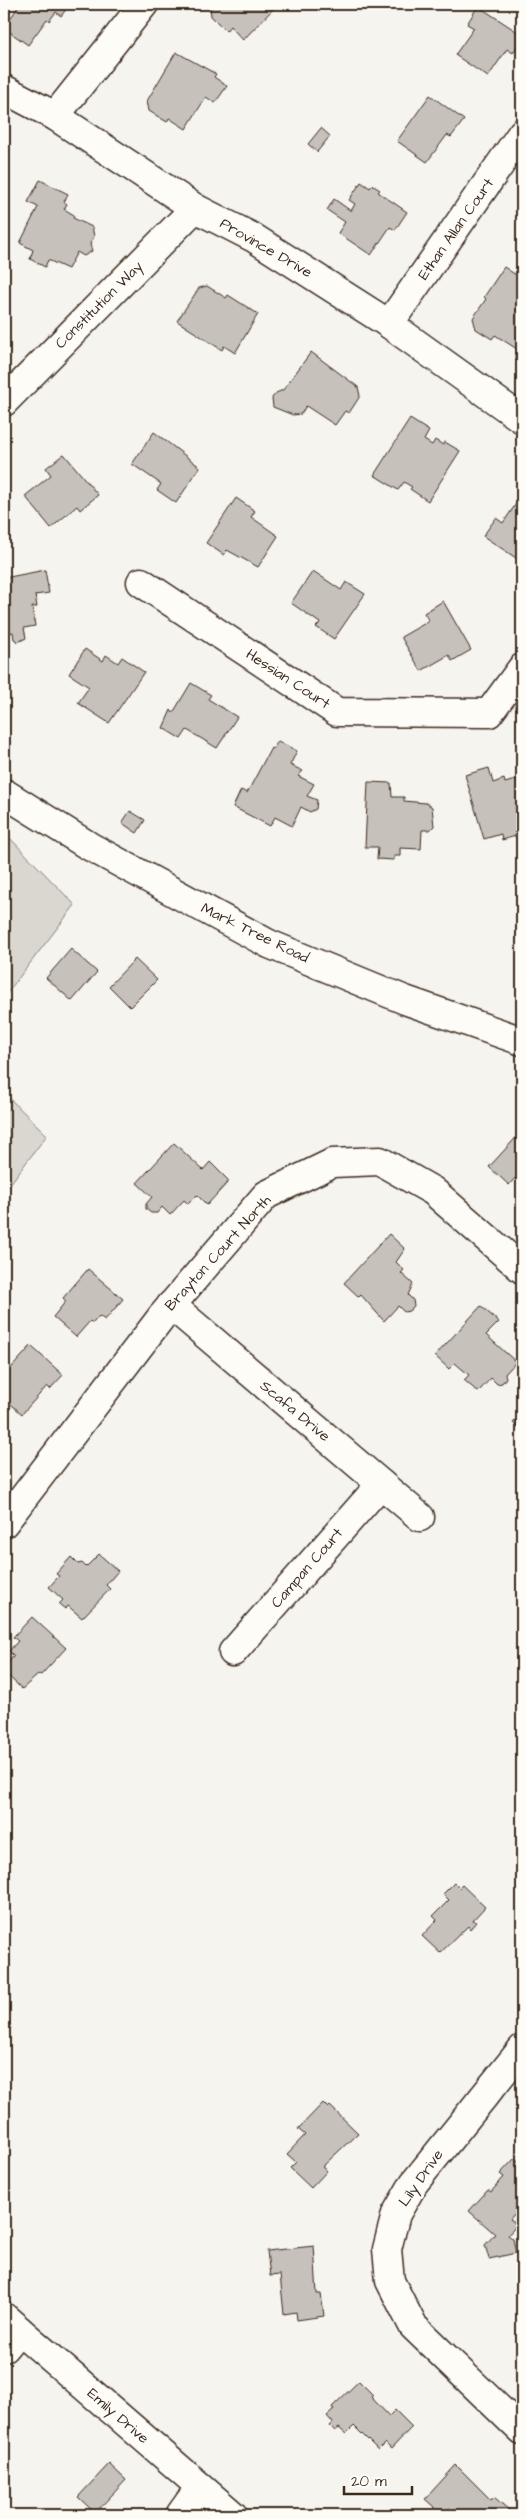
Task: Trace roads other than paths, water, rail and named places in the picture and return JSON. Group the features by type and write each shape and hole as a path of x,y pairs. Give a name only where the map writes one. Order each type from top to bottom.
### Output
{"street":[{"path":"56,116 144,4"},
{"name":"Province Drive","path":"4,89 56,116 195,208 254,238 389,324 522,419"},
{"name":"Ethan Allan Court","path":"389,324 522,133"},
{"name":"Constitution Way","path":"4,402 195,208"},
{"name":"Hessian Court","path":"141,582 337,712 489,713 522,668"},
{"name":"Mark Tree Road","path":"4,792 89,846 269,944 405,1000 522,1041"},
{"name":"Brayton Court North","path":"4,1523 171,1305 266,1195 332,1163 380,1161 433,1191 522,1269"},
{"name":"Scafa Drive","path":"171,1305 420,1517"},
{"name":"Campan Court","path":"233,1652 381,1484"},
{"name":"Lily Drive","path":"522,2049 414,2183 396,2214 387,2249 390,2281 413,2326 522,2431"},
{"name":"Emily Drive","path":"9,2332 233,2515"},
{"path":"180,2515 200,2487"}]}
